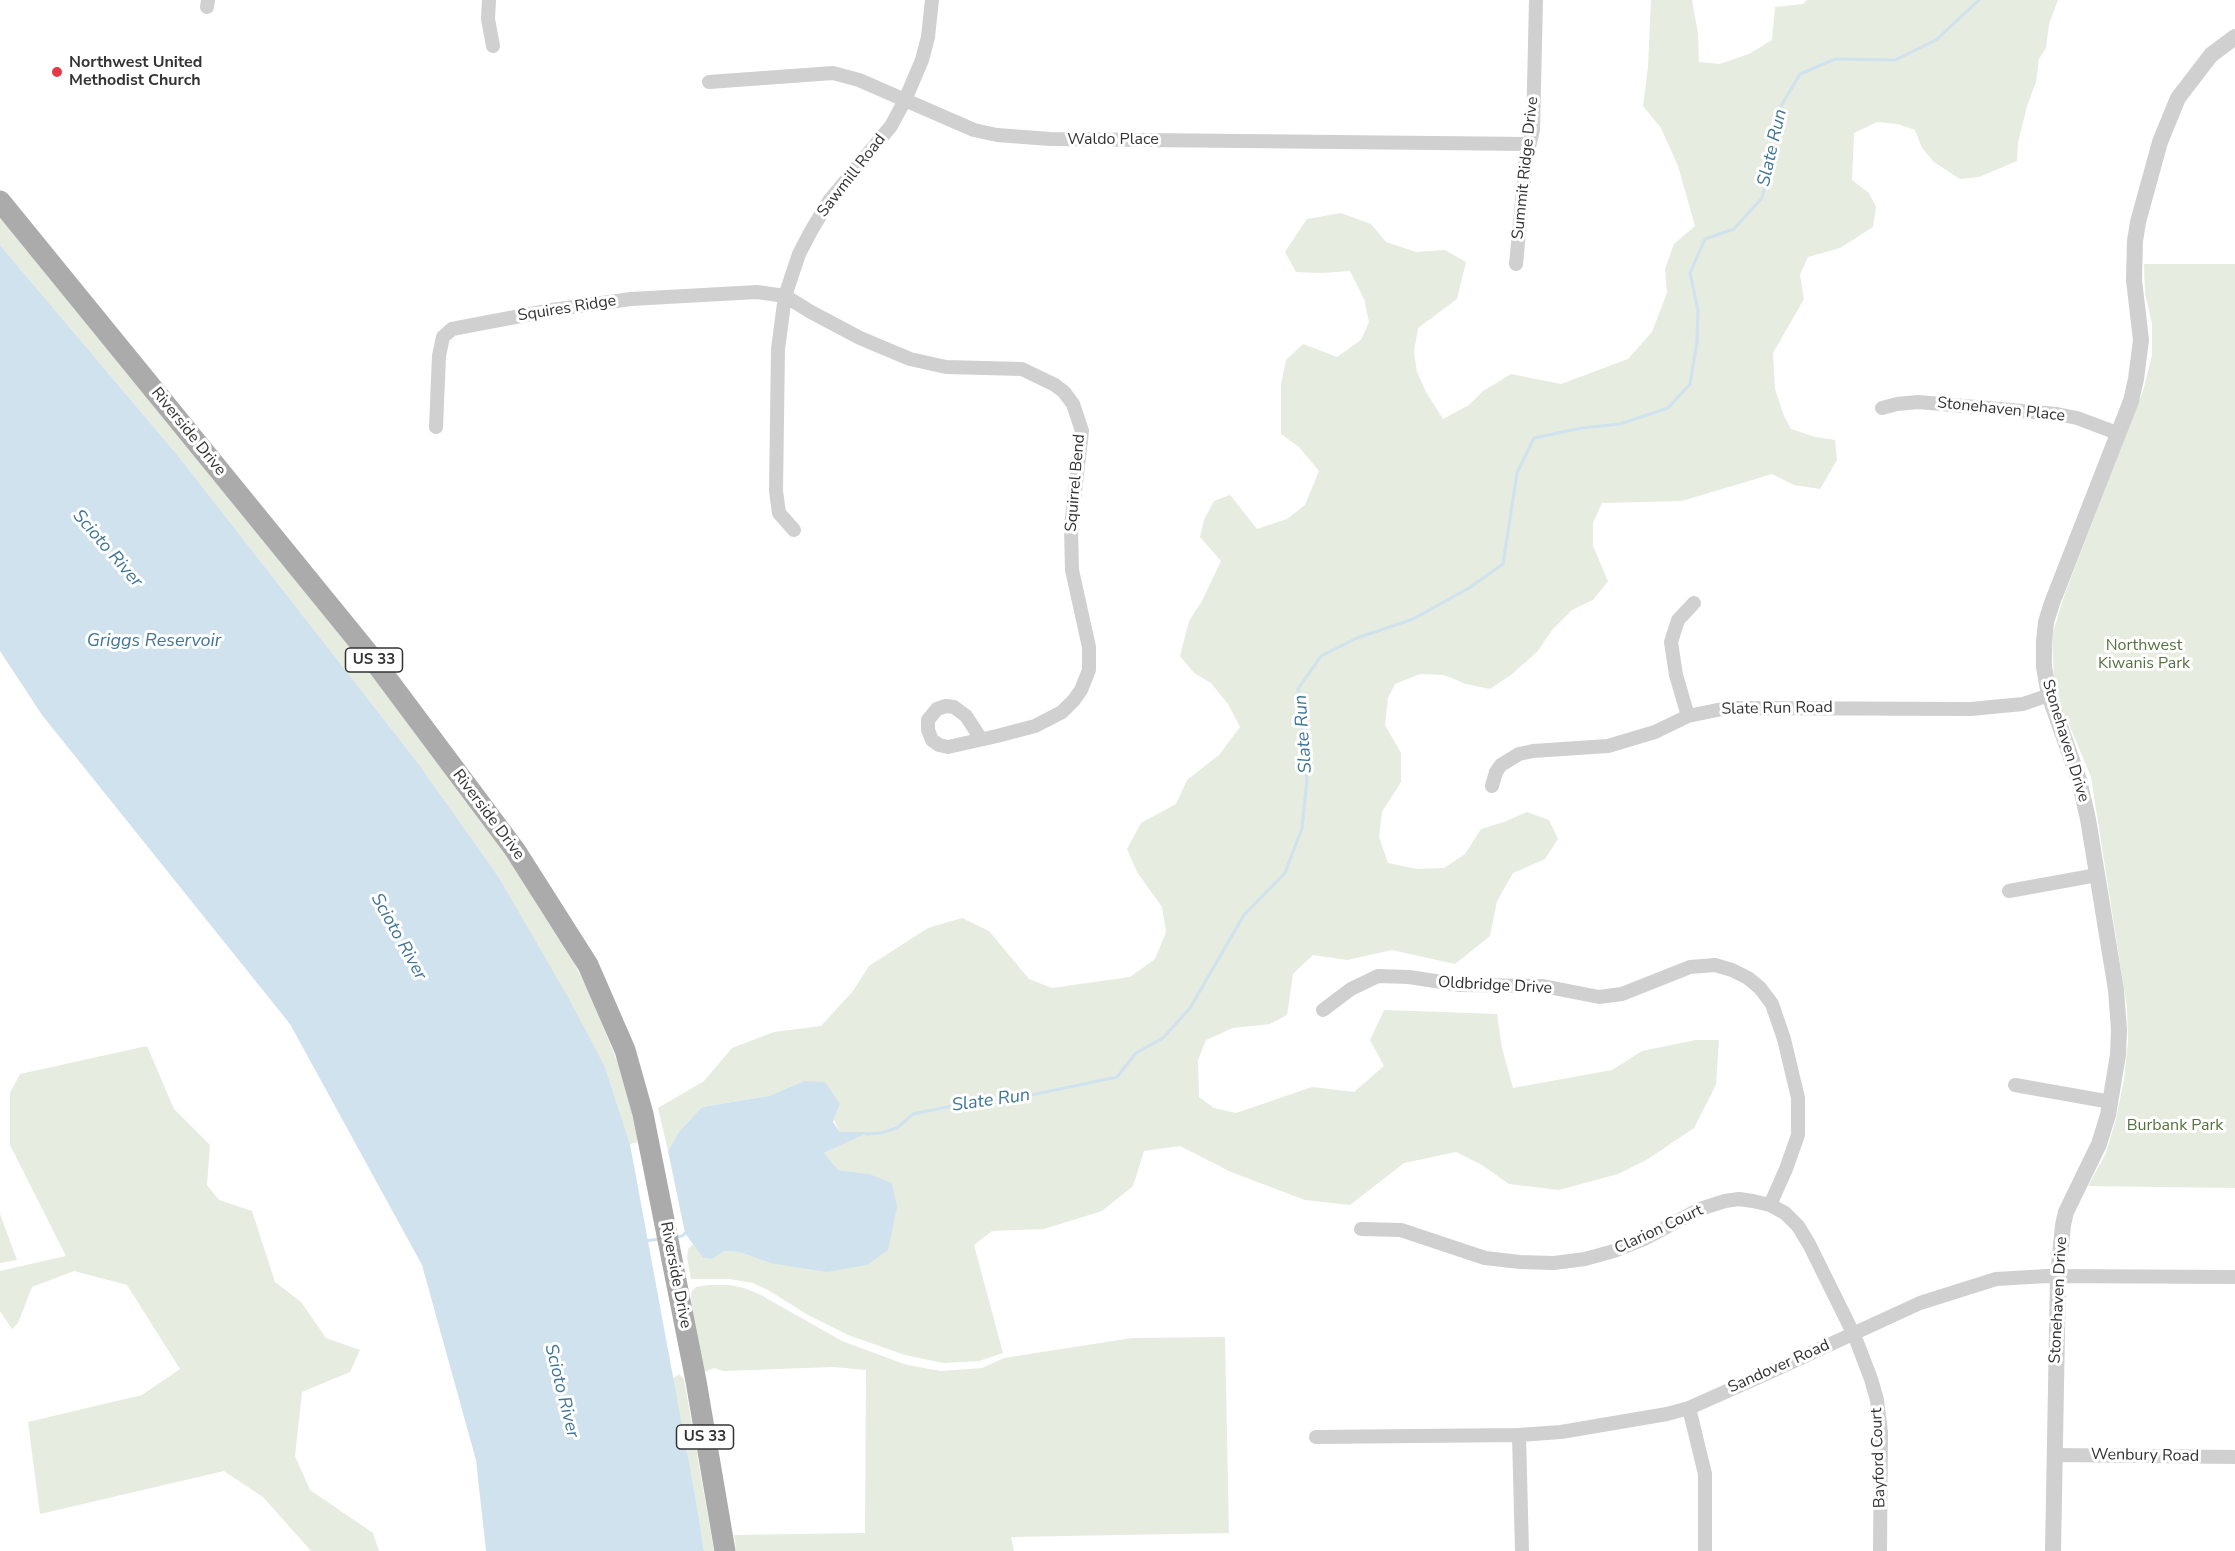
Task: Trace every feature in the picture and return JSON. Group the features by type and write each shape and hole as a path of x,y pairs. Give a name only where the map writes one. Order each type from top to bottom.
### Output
{"main road":[{"name":"Riverside Drive","path":"0,201 368,653 515,850 588,965 625,1050 650,1144 725,1551"}],"street":[{"path":"489,0 488,19 493,46"},
{"name":"Sawmill Road","path":"794,530 779,513 776,490 778,349 785,296 799,254 829,201 891,126 905,100 922,60 928,37 932,0"},
{"name":"Summit Ridge Drive","path":"1516,264 1526,159 1535,109 1536,0"},
{"name":"Stonehaven Drive","path":"2053,1551 2058,1276 2066,1212 2099,1144 2111,1102 2118,1055 2118,1010 2097,875 2079,780 2049,696 2044,667 2046,622 2130,401 2138,369 2141,340 2134,280 2135,241 2160,142 2178,98 2189,81 2211,55 2235,37"},
{"name":"Waldo Place","path":"710,82 833,73 859,80 974,130 997,135 1050,139 1529,144"},
{"name":"Squires Ridge","path":"436,428 439,356 443,337 452,330 552,310 631,299 757,292 785,296"},
{"name":"Squirrel Bend","path":"785,296 860,338 910,359 946,367 1007,367 1035,374 1064,392 1079,417 1083,431 1071,526 1072,570 1089,647 1086,679 1074,700 1051,718 1035,726 981,739"},
{"name":"Stonehaven Place","path":"1882,408 1918,402 2057,414 2077,418 2117,433"},
{"path":"1688,716 1676,675 1671,642 1678,620 1694,603"},
{"name":"Slate Run Road","path":"1492,786 1496,772 1501,765 1519,754 1608,746 1655,732 1688,716 1727,708 1998,708 2023,704 2049,696"},
{"path":"2009,891 2097,875"},
{"name":"Oldbridge Drive","path":"1323,1010 1351,989 1378,976 1409,977 1461,986 1543,986 1599,997 1622,994 1690,967 1715,965 1732,970 1754,983 1772,1004 1784,1039 1798,1098 1798,1135 1770,1205"},
{"path":"2015,1086 2111,1102"},
{"name":"Clarion Court","path":"1361,1229 1401,1230 1485,1258 1554,1263 1585,1259 1614,1251 1644,1239 1700,1209 1725,1201 1739,1199 1770,1205 1785,1213 1798,1226 1852,1333"},
{"name":"Sandover Road","path":"1316,1437 1519,1435 1561,1432 1667,1414 1689,1408 1920,1303 1996,1279 2058,1276 2235,1277"},
{"name":"Bayford Court","path":"1852,1333 1871,1379 1881,1432 1880,1551"},
{"path":"1689,1408 1704,1474 1705,1551"},
{"path":"1519,1435 1522,1551"},
{"name":"Wenbury Road","path":"2055,1455 2235,1457"}],"green space":[{"path":"1651,0 1692,0 1698,33 1699,62 1720,64 1749,54 1772,40 1775,7 1803,4 1807,0 2058,0 2049,24 2046,48 2039,59 2036,82 2027,106 2018,143 2017,161 1979,177 1960,179 1934,162 1922,148 1915,130 1898,124 1877,122 1854,133 1852,180 1869,193 1876,207 1873,227 1840,248 1808,257 1800,275 1804,299 1773,353 1775,389 1791,429 1815,437 1835,440 1837,460 1820,489 1794,485 1772,474 1682,501 1602,503 1593,523 1593,546 1608,581 1593,600 1572,610 1553,629 1537,652 1511,675 1490,689 1466,684 1444,675 1420,674 1395,684 1388,698 1385,725 1401,753 1401,782 1382,812 1379,837 1388,863 1417,869 1444,868 1465,854 1481,829 1527,812 1549,820 1558,839 1545,859 1513,873 1497,901 1490,936 1455,964 1392,950 1347,960 1313,955 1293,974 1287,1015 1270,1024 1233,1028 1206,1040 1198,1060 1199,1097 1214,1108 1236,1113 1312,1087 1354,1092 1384,1066 1370,1040 1384,1010 1497,1014 1502,1048 1513,1088 1612,1070 1642,1051 1696,1040 1719,1040 1716,1085 1694,1128 1648,1159 1618,1174 1559,1190 1509,1184 1482,1165 1456,1152 1404,1163 1350,1205 1305,1200 1231,1172 1180,1146 1144,1151 1133,1186 1102,1211 1044,1229 992,1231 974,1245 1003,1353 979,1361 943,1363 905,1355 848,1335 753,1283 730,1279 691,1279 687,1258 688,1249 693,1244 703,1258 712,1259 725,1251 739,1252 770,1263 869,1174 838,1170 824,1153 867,1132 840,1132 834,1120 840,1104 804,1081 769,1096 702,1107 678,1133 668,1151 658,1108 704,1081 732,1048 774,1032 821,1026 853,991 869,966 928,928 962,918 989,931 1029,979 1052,988 1130,977 1155,959 1166,932 1162,907 1137,872 1127,849 1141,823 1176,804 1187,780 1219,755 1240,727 1228,704 1211,683 1194,673 1180,656 1189,621 1202,601 1221,561 1200,537 1204,520 1214,501 1230,495 1257,529 1287,519 1305,505 1319,471 1299,447 1281,434 1281,384 1286,360 1303,344 1337,357 1361,340 1369,322 1364,299 1350,271 1296,272 1285,252 1307,219 1341,213 1371,224 1386,242 1416,252 1445,250 1466,262 1457,299 1418,328 1414,352 1417,372 1426,392 1443,419 1469,405 1483,391 1511,374 1561,384 1628,359 1652,332 1667,293 1665,269 1674,244 1695,226 1678,166 1661,128 1643,106 1648,67"},
{"path":"0,215 394,700 529,887 565,945 591,996 621,1071 634,1115 638,1142 630,1144 605,1067 498,876 418,763 179,457 0,245"},
{"name":"Northwest Kiwanis Park","path":"2144,264 2235,264 2235,1188 2088,1186 2106,1153 2116,1119 2128,1042 2127,1008 2091,777 2061,705 2054,679 2052,636 2064,596 2143,391 2152,355 2152,324 2145,293"},
{"path":"147,1046 174,1109 210,1145 207,1185 219,1200 252,1211 275,1282 301,1302 326,1338 360,1350 350,1372 302,1392 295,1456 310,1490 373,1533 379,1551 311,1551 263,1497 224,1471 40,1514 28,1422 142,1395 180,1369 127,1285 74,1271 32,1287 18,1323 12,1329 0,1311 0,1271 66,1256 10,1145 10,1093 20,1074"},
{"path":"0,1214 17,1260 0,1263"},
{"path":"708,1285 744,1288 759,1294 842,1341 907,1365 941,1371 982,1368 1004,1358 1132,1338 1225,1337 1229,1533 1011,1537 1014,1551 736,1551 734,1535 865,1533 866,1370 834,1367 723,1371 714,1368 702,1373 691,1299 692,1291 696,1287"},
{"path":"679,1374 684,1379 714,1551 704,1551 672,1379"}],"water":[{"name":"Griggs Reservoir","path":"0,245 179,457 418,763 498,876 569,999 605,1067 630,1144 704,1551 486,1551 476,1460 422,1265 290,1024 42,715 0,651"},
{"path":"804,1081 825,1082 840,1104 833,1122 840,1132 869,1132 824,1153 838,1170 869,1174 892,1183 897,1207 888,1250 867,1265 827,1272 770,1263 739,1252 725,1251 712,1259 703,1258 685,1233 668,1151 678,1133 702,1107 769,1096"}],"waterway":[{"name":"Slate Run","path":"866,1134 881,1133 897,1128 913,1114 977,1101 1012,1099 1117,1077 1136,1053 1163,1038 1190,1008 1244,915 1285,873 1302,828 1307,779 1298,689 1321,656 1357,638 1413,619 1469,588 1503,564 1517,473 1534,438 1582,428 1620,424 1668,408 1690,384 1697,342 1698,310 1690,273 1705,239 1734,229 1762,198 1775,150 1781,106 1800,74 1835,59 1895,60 1936,40 1979,0"},
{"name":"Slate Run","path":"674,1237 682,1236 687,1232"},
{"name":"Slate Run","path":"645,1241 659,1239"}],"place":[{"name":"Northwest United Methodist Church","path":"57,72"}],"water label":[{"name":"Scioto River","path":"107,549"},
{"name":"Scioto River","path":"398,937"},
{"name":"Scioto River","path":"561,1391"}],"park label":[{"name":"Burbank Park","path":"2175,1126"}]}
